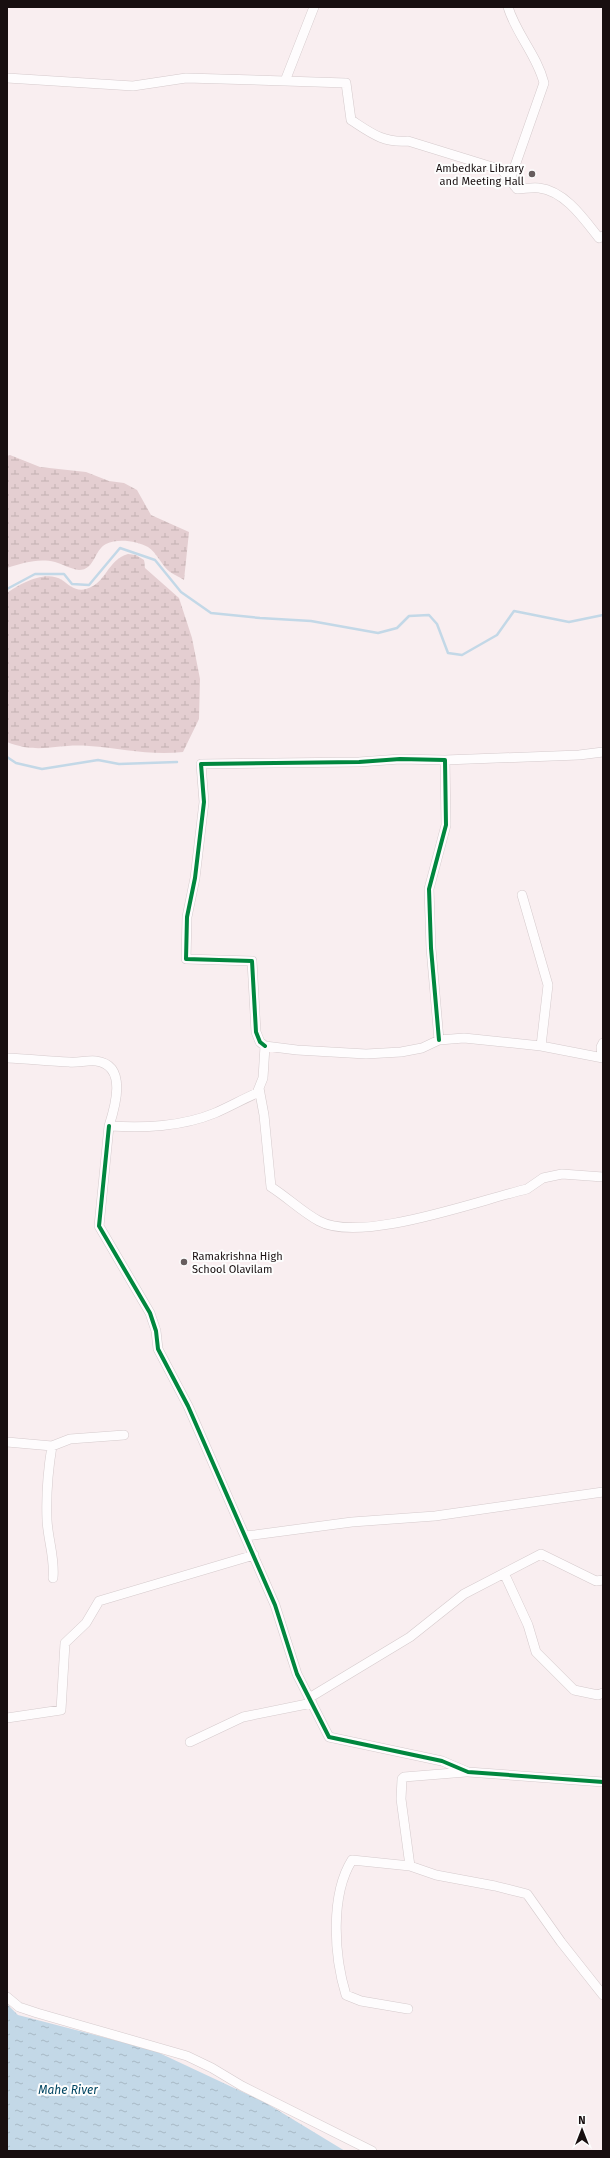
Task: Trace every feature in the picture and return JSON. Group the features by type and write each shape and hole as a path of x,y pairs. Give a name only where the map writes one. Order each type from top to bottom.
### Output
{"street":[{"path":"285,81 314,7"},
{"path":"508,7 518,30 540,67 544,83 510,180"},
{"path":"7,78 133,86 186,78 346,83 351,120 376,136 392,142 408,141 502,170 517,189 540,188 563,197 586,221 599,238 603,236"},
{"path":"603,752 579,755 444,760 400,759 359,762 201,764 204,802 195,878 187,917 186,959 252,961 256,1032 260,1042 265,1046 297,1050 366,1054 415,1049 439,1040 464,1038 541,1046 603,1058 601,1047 603,1042"},
{"path":"439,1040 431,948 429,889 446,825 444,760"},
{"path":"522,895 548,986 541,1046"},
{"path":"109,1126 141,1127 168,1125 191,1120 215,1113 257,1093 263,1078 265,1046"},
{"path":"7,1058 70,1062 97,1061 108,1065 115,1074 116,1103 109,1126 99,1226 150,1313 156,1331 158,1349 188,1406 246,1536 275,1606 298,1674 330,1737 442,1761 468,1772"},
{"path":"258,1088 264,1115 271,1187 319,1221 338,1227 393,1225 527,1189 543,1178 562,1174 603,1178"},
{"path":"7,1442 52,1446 70,1439 124,1435"},
{"path":"52,1446 47,1485 47,1519 54,1566 53,1578"},
{"path":"246,1536 352,1522 435,1516 603,1492"},
{"path":"190,1742 243,1717 311,1700 410,1637 464,1594 541,1554 596,1581 603,1580"},
{"path":"7,1718 61,1710 65,1643 86,1623 98,1601 254,1555"},
{"path":"504,1573 528,1625 536,1652 574,1690 598,1695 603,1693"},
{"path":"410,1866 401,1799 402,1779 404,1776 468,1772 603,1782"},
{"path":"408,2009 360,2001 346,1994 338,1955 336,1926 343,1883 352,1860 410,1866 436,1875 495,1886 527,1894 561,1942 603,1995"},
{"path":"7,1996 18,2007 187,2056 212,2068 242,2086 372,2151"}],"green space":[{"path":"10,455 40,467 86,472 109,481 124,483 137,490 151,515 189,532 184,580 167,569 148,547 127,541 116,541 106,544 102,547 88,567 84,569 79,570 49,561 25,563 7,568 7,456"},
{"path":"128,554 136,555 144,560 145,568 179,598 192,638 200,679 199,719 183,752 159,753 78,746 29,748 7,742 7,593 25,582 48,576 56,577 76,589 86,589 98,582 115,561"}],"water":[{"name":"Mahe River","path":"7,2004 18,2015 153,2050 266,2103 345,2151 7,2151"}],"waterway":[{"path":"7,589 35,574 64,574 72,584 89,585 120,548 155,560 181,592 211,613 311,621 378,633 397,628 409,616 429,615 437,624 448,653 462,655 497,635 514,611 569,622 603,615"},
{"path":"7,757 16,763 42,769 98,760 119,764 177,762"}],"cycle path":[{"path":"265,1046 260,1042 256,1032 252,961 186,959 187,917 195,878 204,802 201,764 359,762 400,759 445,760 446,825 429,889 431,948 439,1040"},
{"path":"109,1126 99,1226 150,1313 156,1331 158,1349 188,1406 275,1605 297,1674 329,1737 442,1761 468,1772 603,1782"}],"place":[{"name":"Ambedkar Library and Meeting Hall","path":"532,174"},
{"name":"Ramakrishna High School Olavilam","path":"184,1262"}]}
